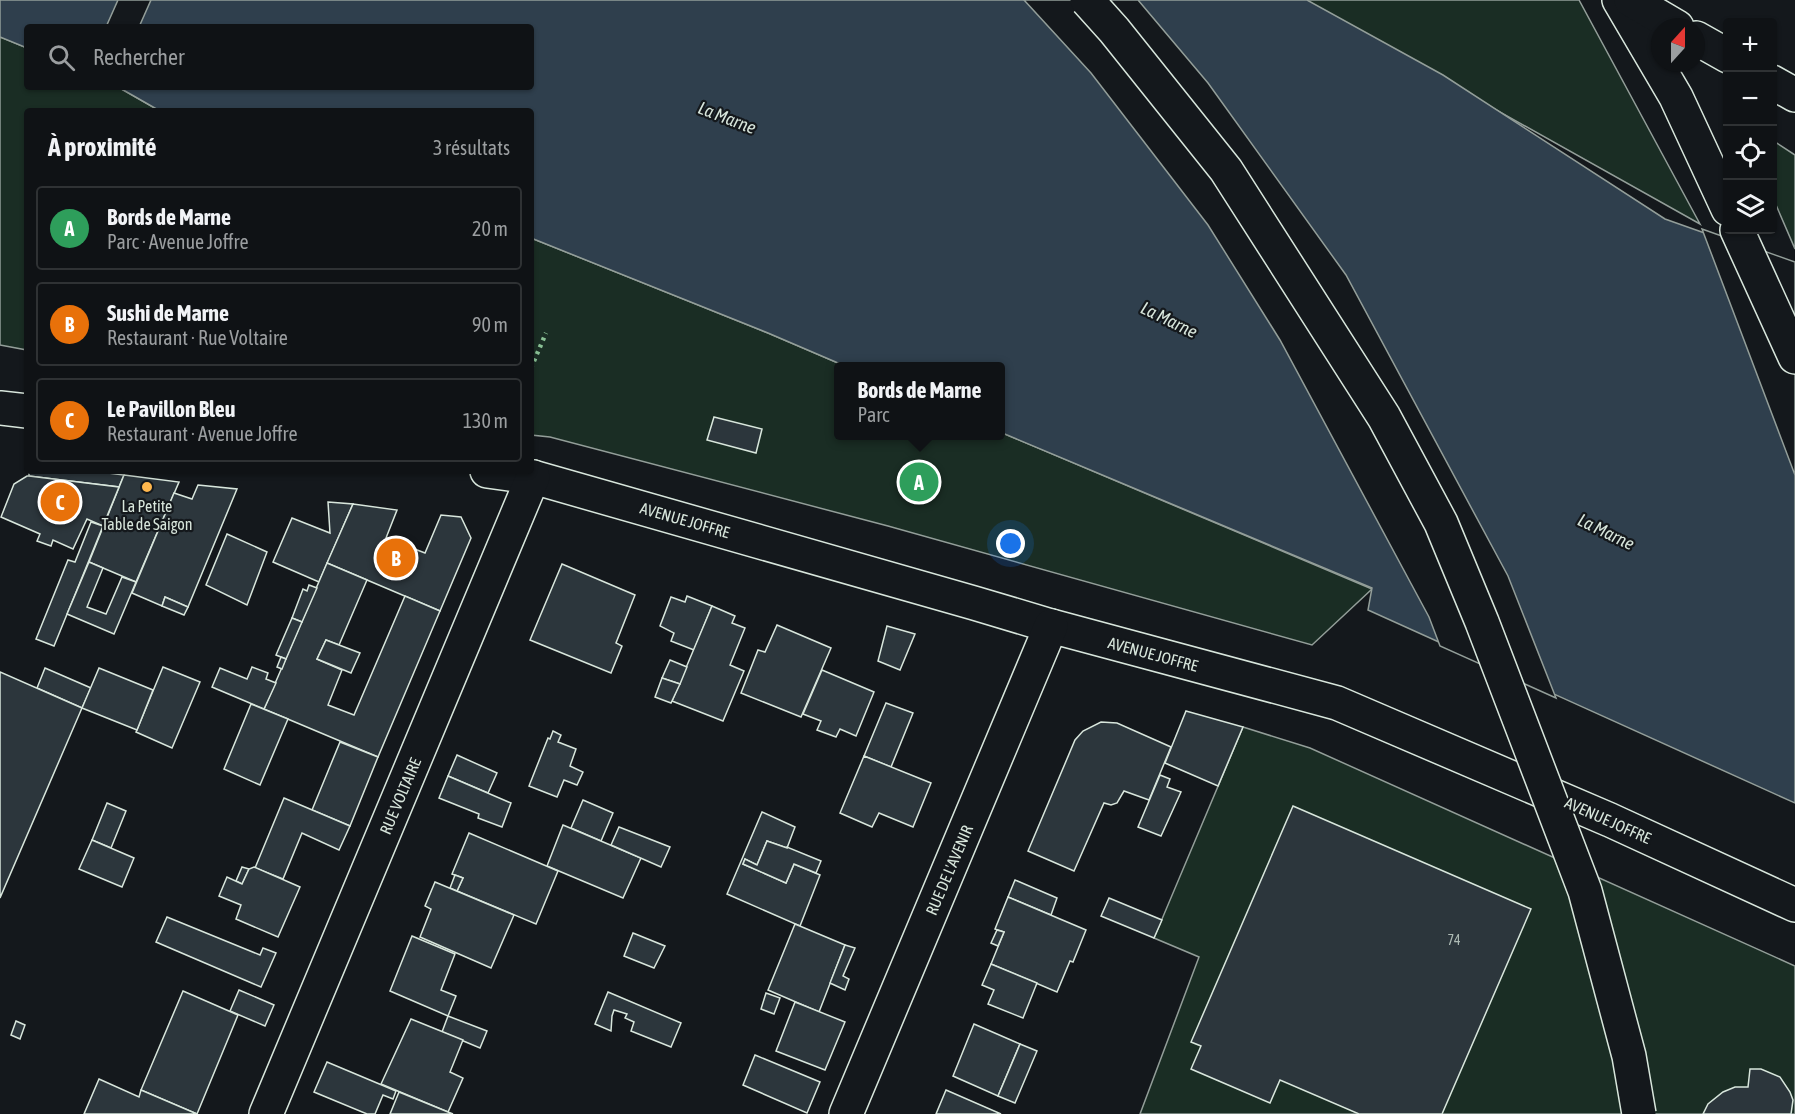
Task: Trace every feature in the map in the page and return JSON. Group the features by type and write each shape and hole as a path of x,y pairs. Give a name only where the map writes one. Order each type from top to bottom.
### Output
{"main road":[{"path":"1088,0 1226,170 1384,417 1441,524 1482,622 1585,891 1629,1056 1639,1114"},
{"path":"1619,0 1676,97 1723,198"},
{"path":"1631,0 1662,18"},
{"path":"1705,43 1723,53"},
{"path":"1777,84 1795,95"},
{"path":"1739,234 1795,357"},
{"path":"0,408 24,411"},
{"name":"AVENUE JOFFRE","path":"510,474 533,477 1052,627 1337,703 1610,820 1795,905"},
{"name":"RUE VOLTAIRE","path":"266,1114 533,477"},
{"name":"RUE DE L'AVENIR","path":"846,1114 1052,627"}],"green space":[{"path":"1300,0 1579,0 1700,224"},
{"path":"0,37 24,47 24,90 123,90 155,108 24,108 24,349 0,345"},
{"path":"1777,143 1795,155 1795,249 1777,207"},
{"path":"534,239 836,362 834,440 1005,440 1005,434 1372,589 1312,645 888,526 550,437 534,435"},
{"path":"1243,727 1310,748 1795,966 1795,1114 1140,1114 1199,957 1154,938"}],"water":[{"name":"La Marne","path":"0,0 1307,0 1443,75 1665,219 1795,265 1795,803 1368,610 1372,588 1005,434 1005,362 836,362 534,239 534,108 155,108 123,90 534,90 534,24 24,24 24,47 0,37"}],"pier":[{"path":"118,0 151,0 140,24 107,24"},
{"path":"1024,0 1138,0 1208,83 1346,275 1508,576 1556,698 1440,646 1429,617 1280,340 1208,225 1091,73"},
{"path":"1702,229 1795,262 1795,475"}],"building":[{"path":"714,417 762,429 756,453 707,440"},
{"path":"29,474 124,475 119,487 29,476"},
{"path":"124,475 179,482 136,582 89,562"},
{"path":"27,476 119,487 103,526 87,519 73,549 53,540 51,546 37,541 40,534 1,517 14,484"},
{"path":"198,485 237,489 188,607 165,597 162,606 132,593 174,493 192,499"},
{"path":"328,502 353,504 319,582 273,562 292,518 330,533"},
{"path":"353,504 397,510 386,538 425,553 441,515 461,517 471,538 440,611 327,563"},
{"path":"91,522 103,526 54,646 36,639 68,560 75,562"},
{"path":"227,534 267,552 247,605 206,585"},
{"path":"89,562 103,568 87,607 106,614 122,577 136,582 114,634 67,614"},
{"path":"327,563 367,580 339,645 326,640 317,659 342,670 328,705 354,715 405,596 440,611 378,757 264,709"},
{"path":"562,564 635,595 616,643 622,646 611,673 530,640"},
{"path":"309,585 317,588 302,622 292,618 303,589 307,591"},
{"path":"687,596 712,606 694,650 671,641 674,633 660,626 671,597 685,602"},
{"path":"165,597 188,607 184,615 162,606"},
{"path":"712,606 735,616 732,623 745,628 730,665 744,671 723,721 672,701"},
{"path":"292,618 302,622 286,659 276,655"},
{"path":"777,625 831,648 801,717 741,693 758,650 765,652"},
{"path":"887,626 915,634 900,670 878,661"},
{"path":"326,640 360,653 351,673 317,659"},
{"path":"281,657 286,659 282,669 277,667"},
{"path":"670,660 687,667 680,684 662,678"},
{"path":"163,667 200,682 172,748 136,732"},
{"path":"252,667 268,673 266,679 276,683 264,709 212,687 220,668 247,679"},
{"path":"45,668 91,688 82,708 37,688"},
{"path":"99,668 153,690 137,730 82,708"},
{"path":"822,670 874,692 856,736 840,729 836,737 817,730 821,721 803,714"},
{"path":"0,672 82,708 0,898"},
{"path":"662,678 680,684 671,703 655,697"},
{"path":"886,703 913,713 891,767 864,756"},
{"path":"251,704 288,719 260,785 224,769"},
{"path":"1186,711 1243,727 1218,786 1165,763"},
{"path":"1101,722 1117,723 1171,747 1149,800 1124,791 1117,803 1111,805 1104,803 1074,871 1028,851 1075,740 1083,731"},
{"path":"553,731 561,735 558,742 576,749 570,766 583,772 577,785 564,780 557,797 529,786"},
{"path":"340,742 378,757 350,826 312,810"},
{"path":"457,755 497,773 488,793 448,776"},
{"path":"864,756 931,783 913,827 879,813 872,827 840,813"},
{"path":"1160,775 1170,779 1167,787 1181,792 1161,836 1138,827"},
{"path":"448,776 511,803 502,827 478,818 479,814 439,798"},
{"path":"284,798 350,826 339,850 302,833 283,879 255,868"},
{"path":"583,800 613,813 601,841 571,828"},
{"path":"107,803 126,811 111,848 92,840"},
{"path":"1293,806 1531,909 1442,1114 1359,1114 1280,1080 1270,1103 1191,1069 1201,1046 1191,1042"},
{"path":"762,812 795,827 787,848 767,841 757,865 745,859 743,864 786,883 794,864 820,875 800,926 727,894"},
{"path":"563,825 641,858 623,898 547,866"},
{"path":"619,827 670,847 661,867 611,845"},
{"path":"469,833 558,871 536,924 457,891 463,878 452,874"},
{"path":"92,840 134,858 122,887 79,869"},
{"path":"767,841 821,861 816,873 794,864 786,883 743,864 745,859 757,865"},
{"path":"242,867 249,869 242,884 236,881"},
{"path":"254,867 300,887 278,937 236,919 241,905 219,896 227,877 242,884 249,869"},
{"path":"455,875 463,878 457,891 450,888"},
{"path":"1015,880 1057,898 1051,915 1008,897"},
{"path":"435,882 514,915 491,968 420,937 431,909 425,906"},
{"path":"1008,897 1086,930 1057,992 991,964 1004,932 995,929"},
{"path":"1109,898 1162,920 1154,938 1101,916"},
{"path":"167,917 260,955 263,948 276,953 261,987 156,942"},
{"path":"795,924 845,945 819,1012 768,990"},
{"path":"997,930 1004,932 998,946 991,943"},
{"path":"633,933 665,946 654,968 624,956"},
{"path":"412,936 455,954 441,990 456,996 448,1016 390,991"},
{"path":"845,945 855,948 843,976 849,979 845,990 830,983"},
{"path":"991,964 1037,983 1023,1018 988,1004 994,990 982,985"},
{"path":"239,990 274,1005 265,1026 230,1011"},
{"path":"183,991 238,1015 197,1114 141,1090"},
{"path":"608,992 681,1023 671,1047 631,1031 634,1022 625,1018 627,1014 614,1010 611,1031 595,1024"},
{"path":"766,993 780,998 774,1014 761,1009"},
{"path":"795,1002 845,1022 825,1070 776,1051"},
{"path":"448,1016 487,1031 480,1048 442,1032"},
{"path":"411,1019 463,1040 450,1072 463,1078 448,1112 381,1084"},
{"path":"16,1021 25,1025 20,1039 11,1035"},
{"path":"974,1024 1020,1044 998,1096 953,1076"},
{"path":"1020,1044 1037,1051 1015,1103 998,1096"},
{"path":"755,1055 820,1082 807,1113 743,1085"},
{"path":"327,1062 396,1091 393,1099 383,1095 375,1114 367,1114 314,1092"},
{"path":"1750,1069 1761,1069 1780,1077 1793,1100 1791,1114 1703,1114 1708,1104 1723,1092 1735,1087 1748,1087"},
{"path":"99,1079 139,1097 141,1090 197,1114 84,1114"},
{"path":"946,1090 1001,1114 936,1114"},
{"path":"399,1092 448,1112 453,1114 390,1114"}],"hedge":[{"path":"534,361 546,333"}],"place":[{"name":"Bords de Marne","path":"919,482"},
{"name":"La Petite Table de Saigon","path":"147,487"},
{"name":"Le Pavillon Bleu","path":"60,502"},
{"name":"Sushi de Marne","path":"396,558"}]}
